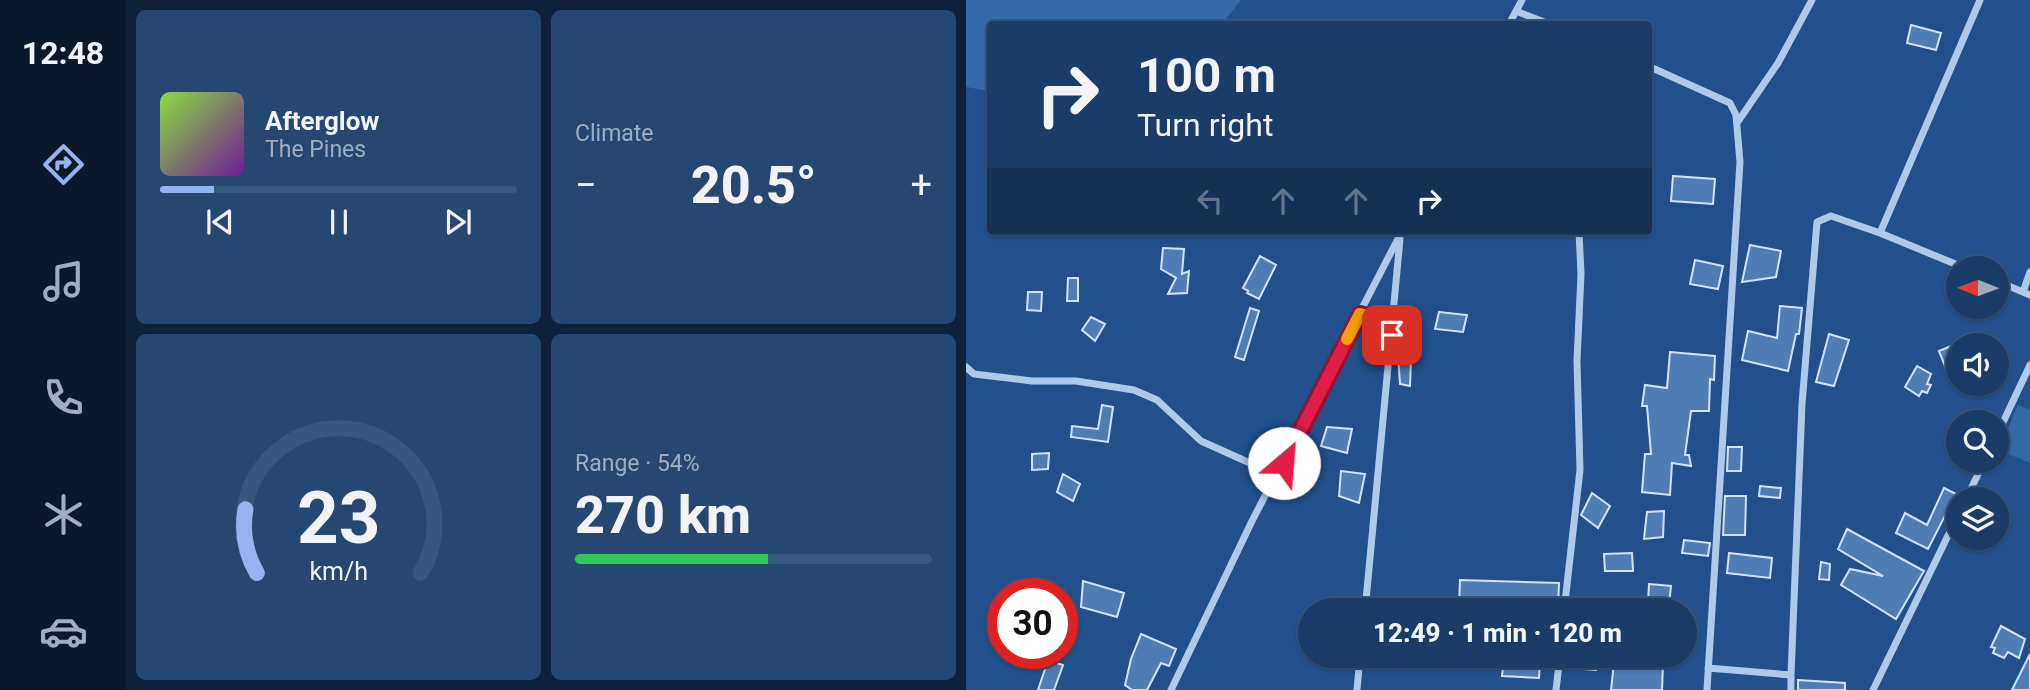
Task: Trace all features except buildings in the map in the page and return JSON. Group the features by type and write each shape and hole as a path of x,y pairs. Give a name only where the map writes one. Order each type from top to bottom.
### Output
{"street":[{"path":"1511,21 1522,0"},
{"path":"1737,123 1778,63 1812,0"},
{"path":"1880,233 1980,0"},
{"path":"1516,11 1541,21"},
{"path":"1652,68 1730,103 1734,108 1737,123 1740,162 1707,690"},
{"path":"1791,690 1802,404 1817,222 1831,216 1946,260"},
{"path":"1171,690 1400,235"},
{"path":"1366,598 1401,235"},
{"path":"1565,598 1580,470 1577,361 1581,274 1579,235"},
{"path":"2009,286 2026,293 2030,272"},
{"path":"1360,314 1381,320 1392,335"},
{"path":"2009,410 2030,365"},
{"path":"966,367 974,374 1031,381 1076,381 1134,390 1157,400 1201,441 1261,468 1273,483"},
{"path":"1261,468 1284,463"},
{"path":"1873,690 1946,540"},
{"path":"1357,690 1359,668"},
{"path":"1556,690 1559,668"},
{"path":"1708,668 1791,676"}],"shaded area":[{"path":"966,0 1241,0 1224,21 987,21 987,90 966,87"},
{"path":"2018,405 2030,410 2030,463 2009,454 2009,426"}],"slow traffic":[{"path":"1347,339 1360,314 1373,317"}],"route":[{"path":"1284,463 1360,314 1381,320 1392,335"}]}
